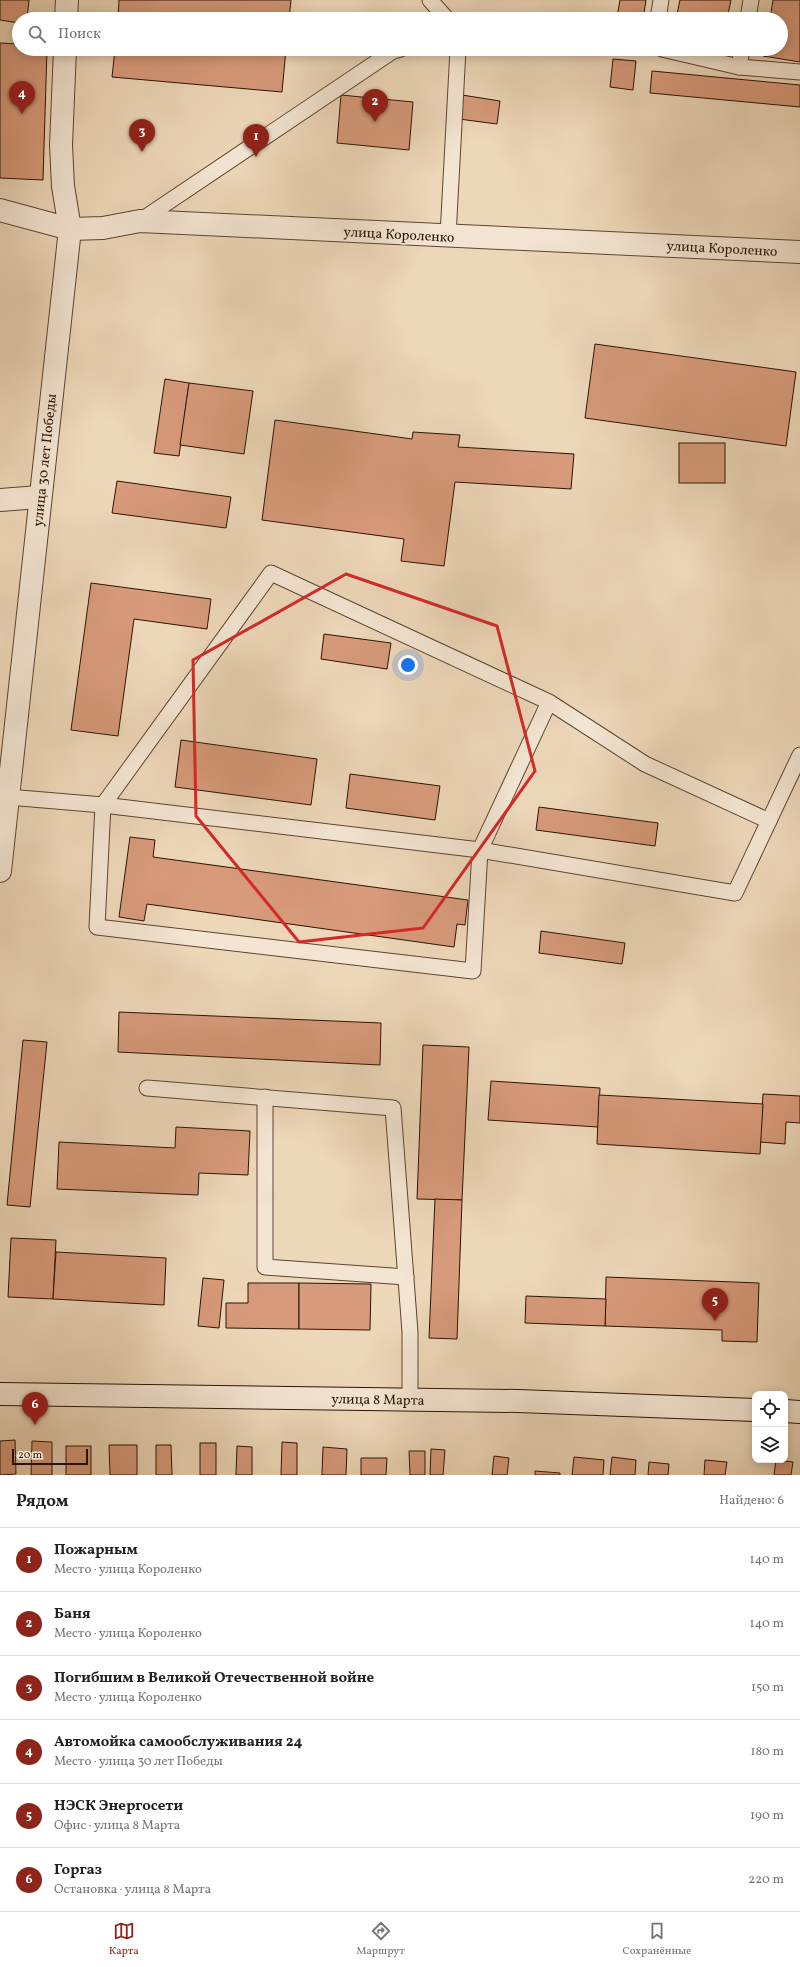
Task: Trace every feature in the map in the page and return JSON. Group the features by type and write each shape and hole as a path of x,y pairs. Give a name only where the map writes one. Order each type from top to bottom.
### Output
{"street":[{"path":"66,12 67,0"},
{"name":"улица 30 лет Победы","path":"0,871 39,497 70,229 63,186 61,145 65,56"},
{"name":"улица Короленко","path":"0,210 70,229 103,228 140,221 800,252"},
{"path":"0,500 39,497"},
{"name":"улица 8 Марта","path":"0,1394 518,1401 752,1410"},
{"path":"788,1412 800,1412"}],"lane":[{"path":"430,0 441,12"},
{"path":"659,12 661,0"},
{"path":"749,12 751,0"},
{"path":"140,221 386,56"},
{"path":"448,236 458,56"},
{"path":"692,56 739,67 800,72"},
{"path":"739,67 741,56"},
{"path":"549,702 480,850 473,971 97,927 103,805 271,573 549,702 645,764 769,821"},
{"path":"8,797 103,805 480,850 735,893 800,755"},
{"path":"147,1088 393,1108 410,1332 410,1399"},
{"path":"265,1097 265,1267 406,1277"}],"highlighted area":[{"path":"346,574 497,626 535,771 423,928 299,942 196,816 193,660"}],"building":[{"path":"0,0 29,0 28,12 12,12 12,22 0,20"},
{"path":"119,0 291,0 290,12 118,12"},
{"path":"620,0 646,0 644,12 618,12"},
{"path":"680,0 731,0 728,12 677,12"},
{"path":"773,0 800,0 800,62 763,56 788,56 788,12 771,12"},
{"path":"0,43 12,44 12,56 47,56 43,180 0,178"},
{"path":"114,56 285,56 282,92 112,77"},
{"path":"613,59 636,61 633,90 610,87"},
{"path":"652,71 800,85 800,107 650,93"},
{"path":"341,95 413,102 409,150 337,143"},
{"path":"462,95 500,101 497,124 459,119"},
{"path":"595,344 796,372 786,446 585,418"},
{"path":"165,379 189,383 179,456 154,453"},
{"path":"189,383 253,391 244,454 180,445"},
{"path":"275,420 412,439 413,432 460,435 458,447 574,454 571,489 455,482 444,566 401,561 404,539 262,520"},
{"path":"679,443 725,443 725,483 679,483"},
{"path":"117,481 231,497 226,528 112,513"},
{"path":"91,583 211,599 207,629 134,619 118,736 71,730"},
{"path":"324,634 391,643 387,669 321,659"},
{"path":"181,740 317,759 311,805 175,787"},
{"path":"350,774 440,786 435,820 346,808"},
{"path":"539,807 658,823 655,846 536,830"},
{"path":"130,837 155,840 153,857 468,900 465,925 457,924 454,947 147,904 144,921 119,917"},
{"path":"541,931 625,943 622,964 539,953"},
{"path":"119,1012 381,1023 380,1065 118,1052"},
{"path":"23,1040 47,1042 30,1207 7,1205"},
{"path":"423,1045 469,1047 462,1200 417,1199"},
{"path":"491,1081 600,1088 598,1127 488,1120"},
{"path":"763,1094 800,1096 800,1123 786,1122 785,1144 760,1142"},
{"path":"599,1095 763,1104 760,1154 597,1144"},
{"path":"176,1127 250,1131 248,1175 199,1173 198,1195 57,1189 59,1142 175,1148"},
{"path":"435,1199 462,1200 457,1339 429,1338"},
{"path":"11,1238 56,1240 53,1299 8,1297"},
{"path":"56,1252 166,1258 164,1305 53,1299"},
{"path":"606,1277 759,1283 757,1342 722,1341 722,1330 605,1326"},
{"path":"203,1278 224,1280 219,1328 198,1326"},
{"path":"248,1283 299,1283 299,1329 226,1328 226,1303 248,1303"},
{"path":"299,1283 371,1284 370,1330 299,1329"},
{"path":"526,1296 606,1299 605,1326 525,1323"},
{"path":"15,1440 16,1474 0,1475 0,1441"},
{"path":"32,1441 52,1442 52,1475 31,1475"},
{"path":"282,1442 297,1443 297,1475 281,1475"},
{"path":"200,1443 216,1443 216,1475 200,1475"},
{"path":"109,1445 137,1445 137,1475 110,1475"},
{"path":"156,1445 171,1445 172,1475 156,1475"},
{"path":"66,1446 91,1446 91,1475 66,1475"},
{"path":"237,1446 252,1447 252,1475 236,1475"},
{"path":"323,1447 347,1449 346,1475 322,1475"},
{"path":"431,1449 445,1450 443,1475 430,1475"},
{"path":"409,1451 425,1451 425,1475 410,1475"},
{"path":"494,1456 509,1458 507,1475 492,1475"},
{"path":"574,1457 604,1460 603,1475 572,1475"},
{"path":"612,1457 636,1460 635,1475 610,1475"},
{"path":"361,1458 387,1458 386,1475 361,1475"},
{"path":"705,1460 727,1462 725,1475 704,1475"},
{"path":"649,1462 669,1464 668,1475 648,1475"},
{"path":"793,1462 791,1475 774,1475 776,1463"},
{"path":"535,1471 560,1473 560,1475 535,1475"}],"place":[{"name":"Автомойка самообслуживания 24","path":"22,114"},
{"name":"Баня","path":"375,122"},
{"name":"Погибшим в Великой Отечественной войне","path":"142,152"},
{"name":"Пожарным","path":"256,157"},
{"name":"НЭСК Энергосети","path":"715,1321"},
{"name":"Горгаз","path":"35,1425"}]}
